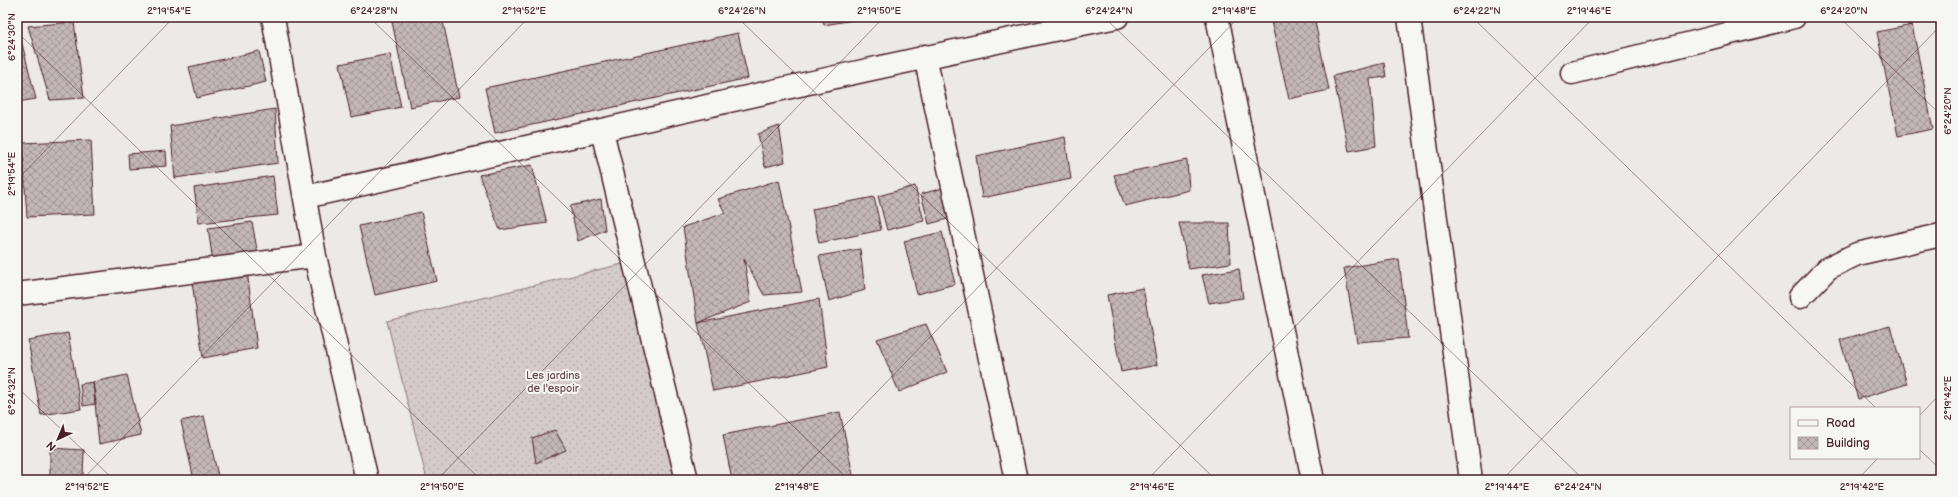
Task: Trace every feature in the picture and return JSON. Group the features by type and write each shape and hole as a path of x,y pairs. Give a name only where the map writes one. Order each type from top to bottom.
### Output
{"street":[{"path":"273,17 315,256 367,480"},
{"path":"305,197 602,131 925,56 1116,17"},
{"path":"1217,17 1313,480"},
{"path":"1409,17 1471,480"},
{"path":"1572,73 1794,17"},
{"path":"925,56 1016,480"},
{"path":"602,131 687,480"},
{"path":"1800,297 1828,268 1857,254 1941,235"},
{"path":"17,294 315,256"}],"green space":[{"name":"Les jardins de l'espoir","path":"626,263 680,480 427,480 387,321"}],"building":[{"path":"391,17 442,17 459,97 410,107"},
{"path":"739,17 761,17 740,20"},
{"path":"822,17 871,17 824,25"},
{"path":"1270,17 1314,17 1329,90 1289,99"},
{"path":"74,22 84,98 50,100 28,26"},
{"path":"17,24 36,99 17,102"},
{"path":"1912,25 1933,129 1898,136 1877,32"},
{"path":"738,33 748,78 495,133 485,88"},
{"path":"259,51 266,82 197,98 189,67"},
{"path":"390,54 401,107 351,117 340,64"},
{"path":"1384,63 1386,77 1370,79 1376,146 1349,151 1333,76"},
{"path":"275,109 278,163 175,178 170,126"},
{"path":"779,126 785,162 765,167 758,134"},
{"path":"1065,137 1071,179 982,198 976,156"},
{"path":"91,140 95,214 27,217 22,143"},
{"path":"166,151 167,166 129,169 128,154"},
{"path":"1187,160 1189,190 1125,206 1114,175"},
{"path":"532,165 547,223 500,230 479,175"},
{"path":"273,176 278,215 199,223 194,188"},
{"path":"779,180 802,292 764,295 744,259 751,302 698,323 683,227 725,213 718,199"},
{"path":"915,186 924,221 887,230 878,196"},
{"path":"943,188 951,218 929,224 921,194"},
{"path":"874,197 881,230 819,243 812,209"},
{"path":"601,199 605,230 578,241 570,206"},
{"path":"421,212 437,281 375,295 359,226"},
{"path":"252,222 258,255 213,262 208,228"},
{"path":"1179,223 1229,223 1231,263 1189,269"},
{"path":"942,232 955,284 917,294 904,241"},
{"path":"860,249 865,290 829,301 819,256"},
{"path":"1399,259 1408,338 1357,342 1344,268"},
{"path":"1239,269 1243,298 1209,303 1202,275"},
{"path":"247,271 257,348 203,358 192,282"},
{"path":"1143,288 1157,365 1121,372 1107,295"},
{"path":"819,299 828,367 713,391 698,323"},
{"path":"926,324 947,372 899,392 877,339"},
{"path":"1890,326 1907,384 1858,399 1840,340"},
{"path":"68,333 81,409 41,415 28,340"},
{"path":"127,375 141,435 99,444 93,382"},
{"path":"93,382 96,404 83,406 80,384"},
{"path":"840,412 854,480 732,480 723,435"},
{"path":"204,416 219,480 194,480 181,421"},
{"path":"555,430 566,450 536,463 532,438"},
{"path":"50,448 84,450 83,476 50,477"}]}
